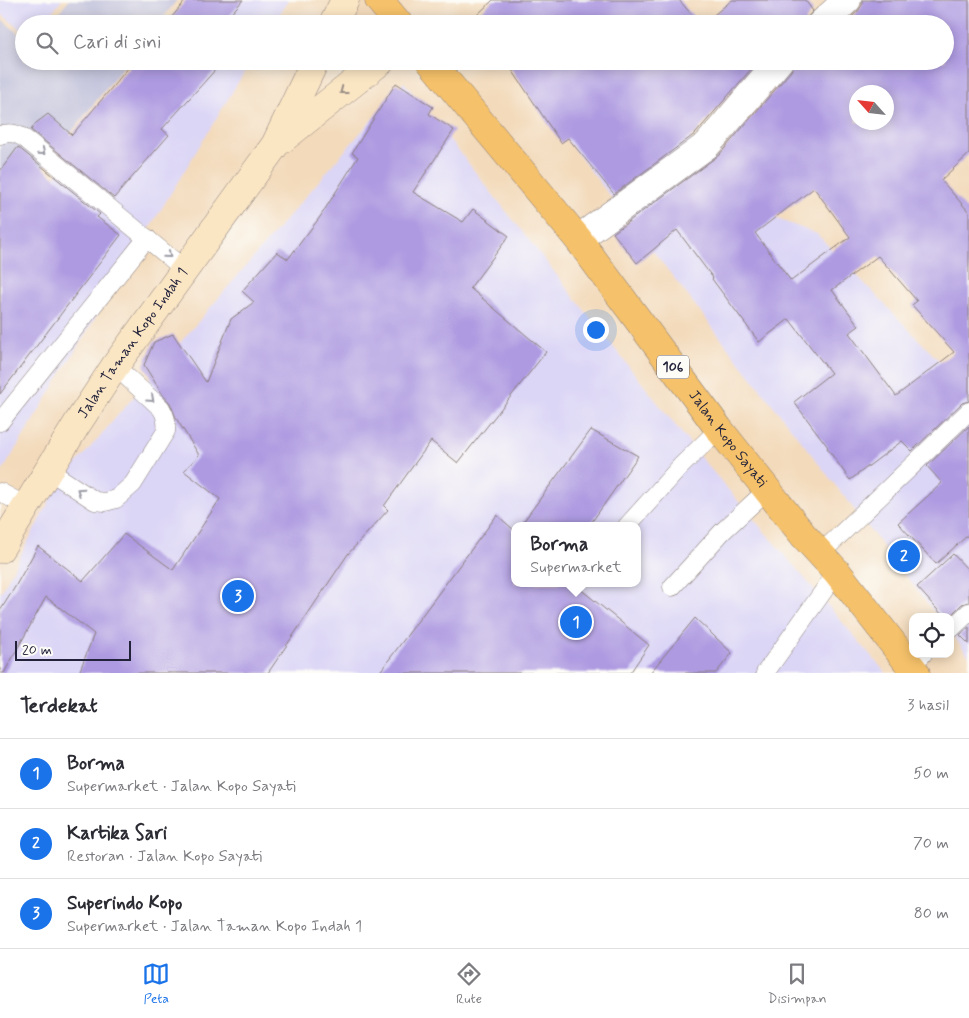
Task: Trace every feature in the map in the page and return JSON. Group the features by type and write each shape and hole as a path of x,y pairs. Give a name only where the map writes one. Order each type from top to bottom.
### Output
{"main road":[{"path":"338,15 345,0"},
{"path":"379,0 392,15"},
{"name":"Jalan Taman Kopo Indah 1","path":"0,549 115,366 275,145 311,70"},
{"name":"Jalan Taman Kopo Indah 1","path":"275,145 370,70"},
{"name":"Jalan Kopo Sayati","path":"437,70 578,239 719,429 804,536 917,664"}],"street":[{"path":"831,15 847,0"},
{"path":"578,239 707,145 771,70"}],"lane":[{"path":"0,135 5,133 20,135 184,270"},
{"path":"0,422 147,238"},
{"path":"48,470 95,501 105,502 116,499 134,484 166,431 167,420 161,408 115,366"},
{"path":"765,673 829,563 969,411"},
{"path":"631,522 681,466 719,429"},
{"path":"672,587 722,532 767,490"},
{"path":"0,492 26,506"},
{"path":"954,626 969,612"}],"shaded area":[{"path":"0,0 62,0 50,15 15,15 15,25 0,13"},
{"path":"69,0 177,0 165,15 56,15"},
{"path":"195,0 288,0 279,15 183,15"},
{"path":"0,18 15,30 15,70 121,70 0,222"},
{"path":"140,70 246,70 0,475 0,246"},
{"path":"512,70 628,70 685,127 720,197 817,234 969,392 969,656 954,637 954,613 935,613"},
{"path":"404,82 702,459 886,673 0,673 0,594 58,485"}],"building":[{"path":"186,0 243,0 230,15 174,15"},
{"path":"493,0 679,0 692,15 477,15"},
{"path":"732,0 805,0 813,11 810,15 714,15"},
{"path":"862,0 969,0 969,154 941,180 969,212 969,401 962,403 912,451 902,441 850,480 794,402 831,373 789,319 759,342 677,230 637,263 613,233 719,155 791,70 954,70 954,15 854,15 862,5","holes":["814,188 850,237 791,281 755,233","878,256 917,301 912,305 954,352 896,396 849,333 859,326 832,290"]},
{"path":"126,70 215,70 162,129 169,135 114,198 31,130 36,123 48,114 72,135"},
{"path":"512,70 750,70 696,133 614,194 568,138 561,143"},
{"path":"396,83 433,107 429,114 454,130 413,192 463,222 473,209 509,236 470,288 546,352 458,463 431,441 384,506 388,510 348,554 268,673 79,673 94,634 46,597 4,673 0,673 0,611 38,546 83,581 124,534 173,570 220,499 184,471 199,455 176,418 170,403 144,365 154,342 173,334 206,382 231,319 254,302 242,291 277,252 288,259 320,217 358,157 352,153"},
{"path":"18,147 100,214 97,217 121,235 0,394 0,171"},
{"path":"969,426 969,534 936,564 898,523 942,483 927,466"},
{"path":"591,430 638,456 592,522 523,522"},
{"path":"497,515 511,527 511,587 578,587 649,645 630,673 379,673"},
{"path":"953,554 969,571 969,602 962,604 953,613 940,613 917,587"},
{"path":"695,618 732,653 716,673 650,673"},
{"path":"969,627 969,644 960,635"}],"place":[{"name":"Kartika Sari","path":"904,556"},
{"name":"Superindo Kopo","path":"238,596"},
{"name":"Borma","path":"576,622"}]}
